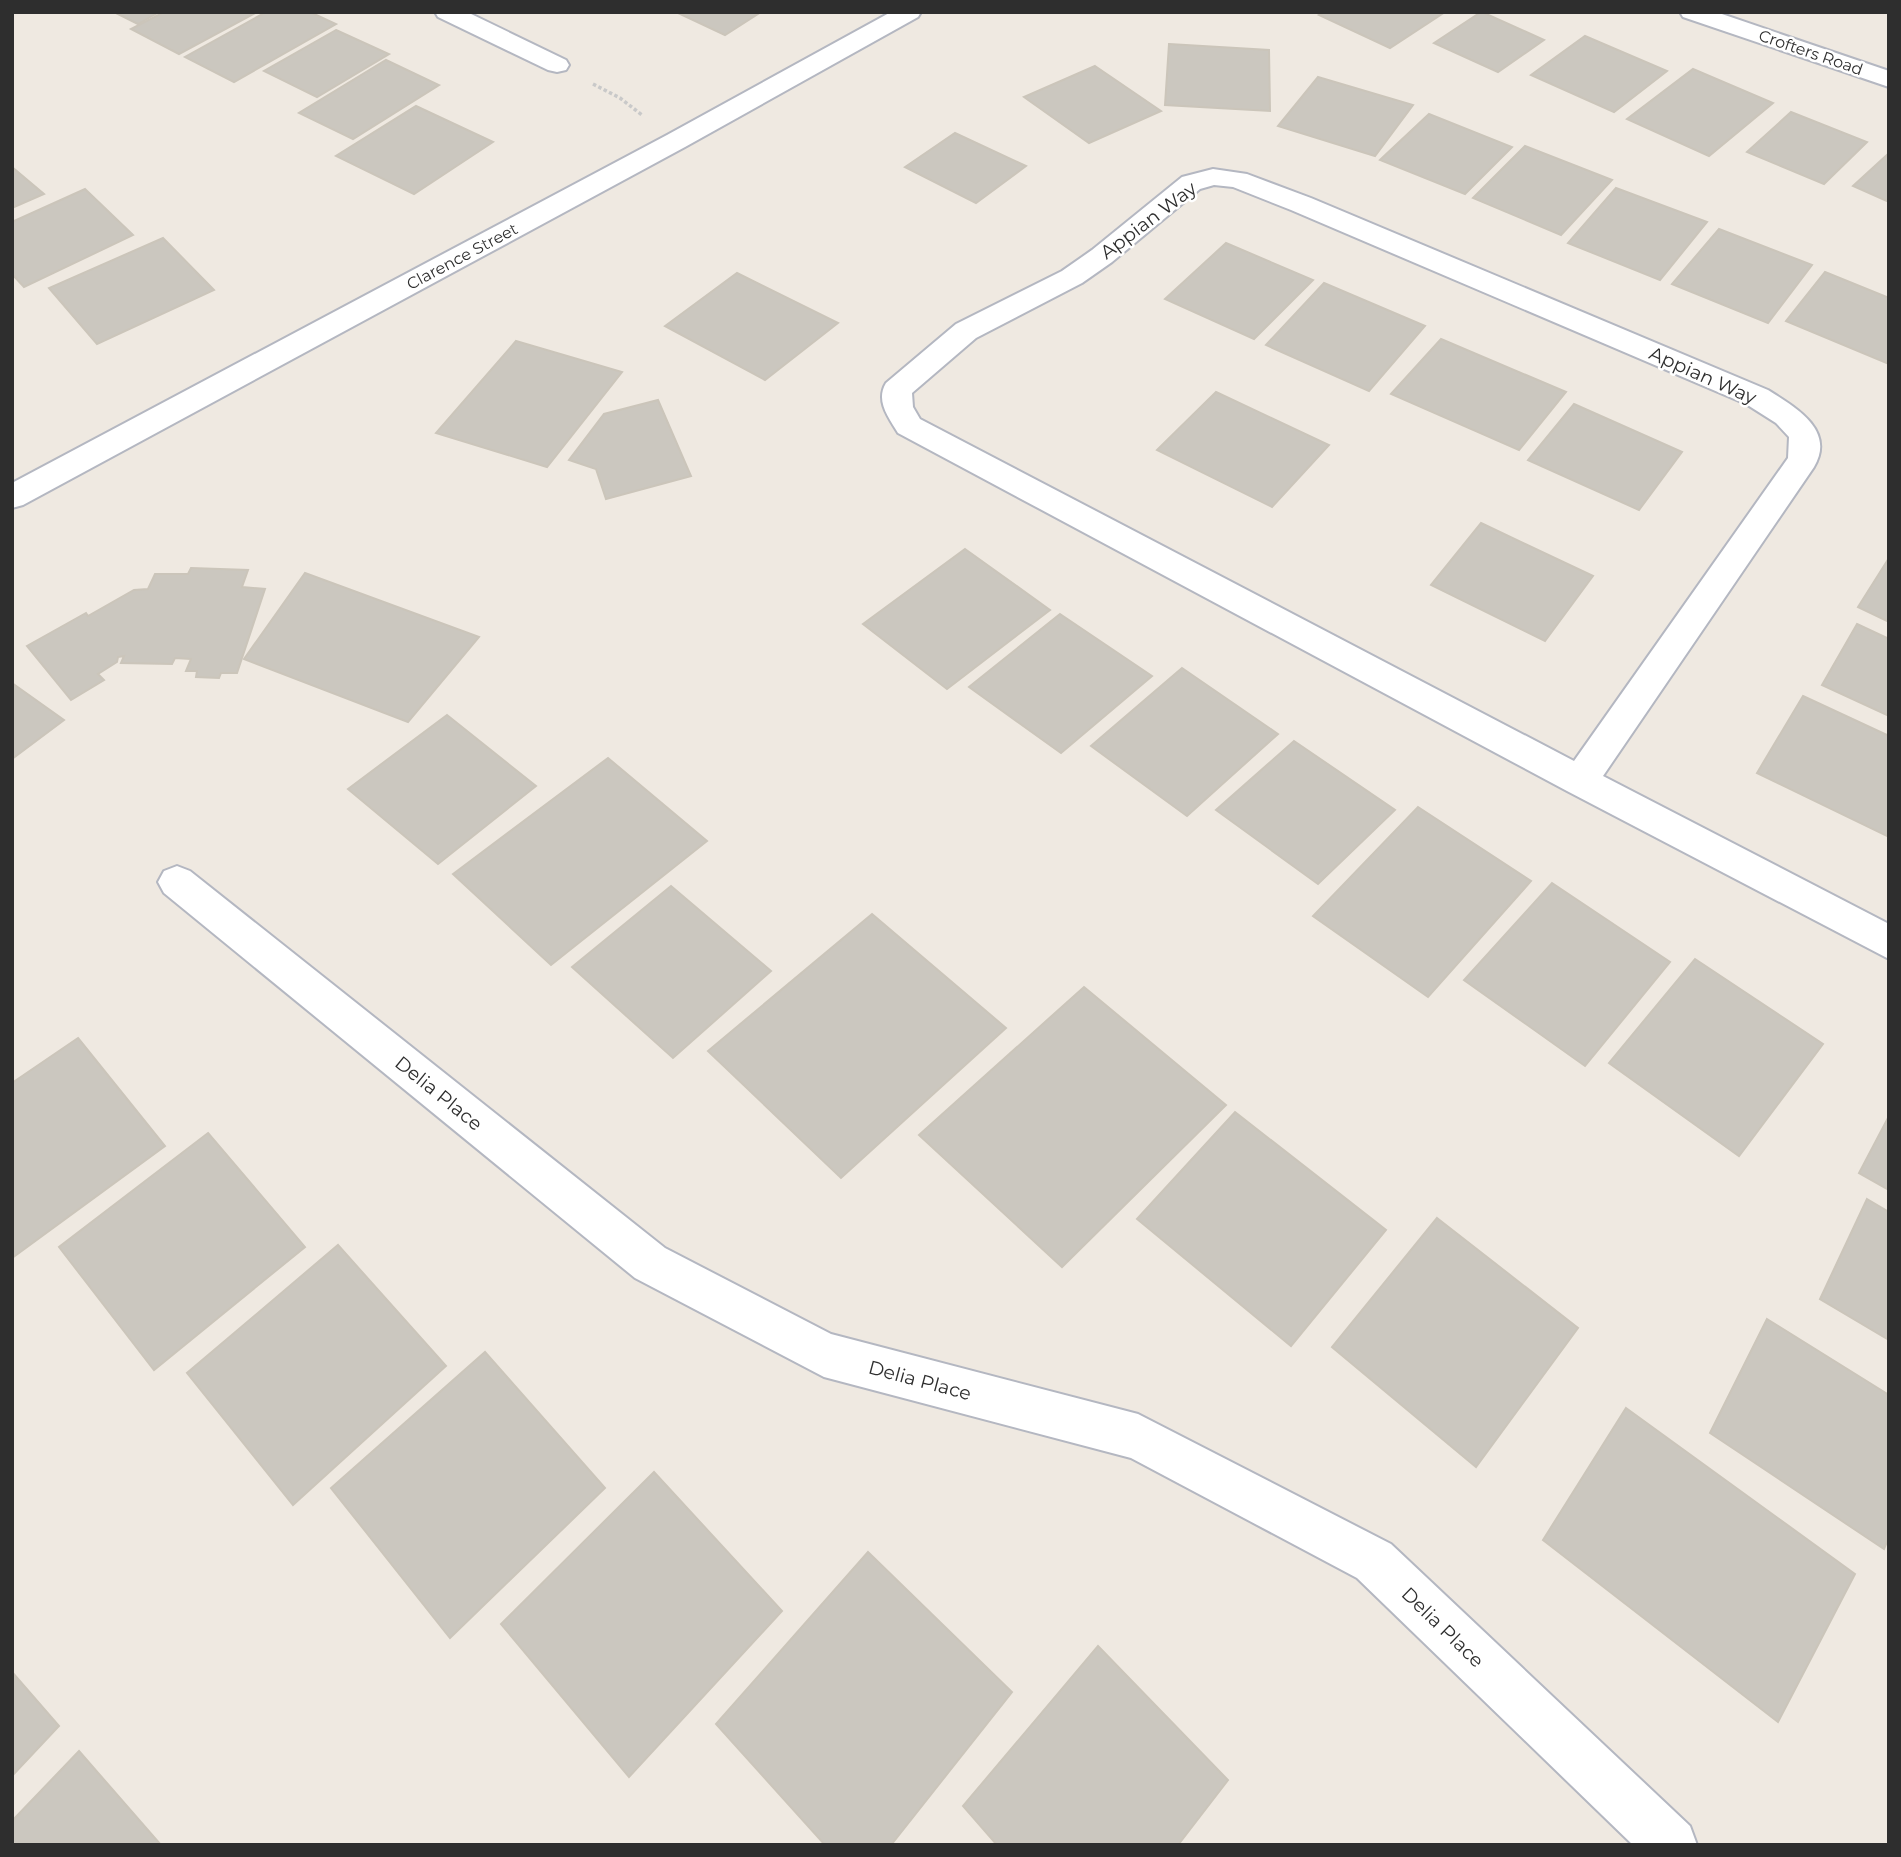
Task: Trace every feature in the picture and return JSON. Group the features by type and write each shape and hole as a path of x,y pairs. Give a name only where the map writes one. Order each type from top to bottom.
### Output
{"street":[{"path":"447,12 557,65"},
{"name":"Clarence Street","path":"12,496 676,141 909,12"},
{"name":"Crofters Road","path":"1692,12 1889,79"},
{"name":"Appian Way","path":"1580,781 1803,460 1805,435 1787,416 1757,397 1301,204 1238,180 1213,177 1191,183 1102,256 1072,277 966,331 897,390 898,407 909,426 1580,781 1889,943"},
{"name":"Delia Place","path":"177,882 650,1263 824,1355 1138,1437 1374,1561 1671,1845"}],"path":[{"path":"557,65 620,98 676,141"}],"building":[{"path":"114,12 159,12 138,24"},
{"path":"164,12 257,12 179,54 131,29"},
{"path":"266,12 310,12 336,24 234,82 185,57"},
{"path":"676,12 761,12 725,35"},
{"path":"1325,12 1445,12 1390,48 1319,15"},
{"path":"1481,12 1544,40 1498,72 1434,43"},
{"path":"336,30 389,54 317,97 264,71"},
{"path":"1585,36 1667,71 1614,112 1531,75"},
{"path":"1169,44 1269,50 1270,111 1165,105"},
{"path":"386,60 439,85 353,139 299,113"},
{"path":"1095,66 1161,111 1089,143 1024,97"},
{"path":"1693,69 1773,103 1709,156 1627,119"},
{"path":"1318,77 1413,105 1375,156 1278,126"},
{"path":"416,106 493,142 414,194 336,156"},
{"path":"1791,112 1867,142 1824,184 1747,152"},
{"path":"1429,114 1512,147 1465,194 1380,160"},
{"path":"955,133 1026,166 976,203 905,167"},
{"path":"1525,146 1612,180 1561,235 1473,198"},
{"path":"1889,153 1889,202 1853,186"},
{"path":"12,167 44,194 12,208"},
{"path":"1616,188 1707,222 1660,280 1568,243"},
{"path":"85,189 133,235 24,287 12,274 12,222"},
{"path":"1719,229 1812,265 1768,323 1672,284"},
{"path":"163,238 214,290 97,344 49,288"},
{"path":"1226,243 1313,280 1254,339 1165,299"},
{"path":"1825,272 1889,298 1889,364 1786,321"},
{"path":"737,273 838,323 765,380 665,326"},
{"path":"1324,283 1425,326 1369,391 1266,345"},
{"path":"1441,339 1566,392 1519,450 1391,394"},
{"path":"516,341 622,372 547,467 436,433"},
{"path":"1216,392 1329,445 1272,507 1157,450"},
{"path":"658,400 691,476 606,499 596,469 569,460 604,414"},
{"path":"1574,404 1682,452 1639,510 1528,460"},
{"path":"1481,523 1593,576 1545,641 1431,585"},
{"path":"965,549 1050,610 947,689 863,624"},
{"path":"1889,558 1889,622 1858,607"},
{"path":"191,568 248,570 242,587 265,589 237,673 221,673 219,678 196,677 197,671 186,671 191,659 175,658 172,664 121,663 124,656 118,657 117,662 98,674 104,680 71,700 27,646 134,590 148,589 155,574 188,574"},
{"path":"305,573 479,637 408,722 244,659"},
{"path":"1060,614 1152,676 1061,753 969,687"},
{"path":"1857,624 1889,639 1889,716 1822,685"},
{"path":"1182,668 1278,734 1187,816 1091,746"},
{"path":"12,683 64,720 12,759"},
{"path":"1803,696 1889,736 1889,837 1757,773"},
{"path":"447,715 536,786 438,864 348,789"},
{"path":"1294,741 1395,810 1318,884 1216,810"},
{"path":"608,758 707,841 551,965 453,874"},
{"path":"1418,807 1531,881 1428,997 1313,916"},
{"path":"1552,883 1670,962 1585,1066 1464,980"},
{"path":"671,886 771,971 673,1058 572,967"},
{"path":"872,914 1006,1028 841,1178 708,1051"},
{"path":"1695,959 1823,1044 1739,1156 1609,1063"},
{"path":"1084,987 1226,1105 1062,1267 919,1135"},
{"path":"78,1038 165,1146 12,1258 12,1083"},
{"path":"1235,1112 1386,1230 1291,1346 1137,1219"},
{"path":"1889,1116 1889,1190 1859,1173"},
{"path":"208,1133 305,1247 154,1370 59,1247"},
{"path":"1867,1199 1889,1212 1889,1340 1820,1299"},
{"path":"1437,1218 1578,1328 1476,1467 1332,1347"},
{"path":"338,1245 446,1366 293,1505 187,1373"},
{"path":"1767,1319 1889,1395 1889,1537 1884,1549 1710,1433"},
{"path":"485,1352 605,1488 450,1638 331,1488"},
{"path":"1626,1408 1855,1574 1778,1722 1543,1540"},
{"path":"654,1472 782,1611 629,1777 501,1624"},
{"path":"868,1552 1012,1692 891,1845 825,1845 716,1724"},
{"path":"1098,1646 1228,1780 1178,1845 997,1845 963,1806"},
{"path":"12,1672 59,1726 12,1776"},
{"path":"79,1751 161,1845 12,1845 12,1821"}]}
